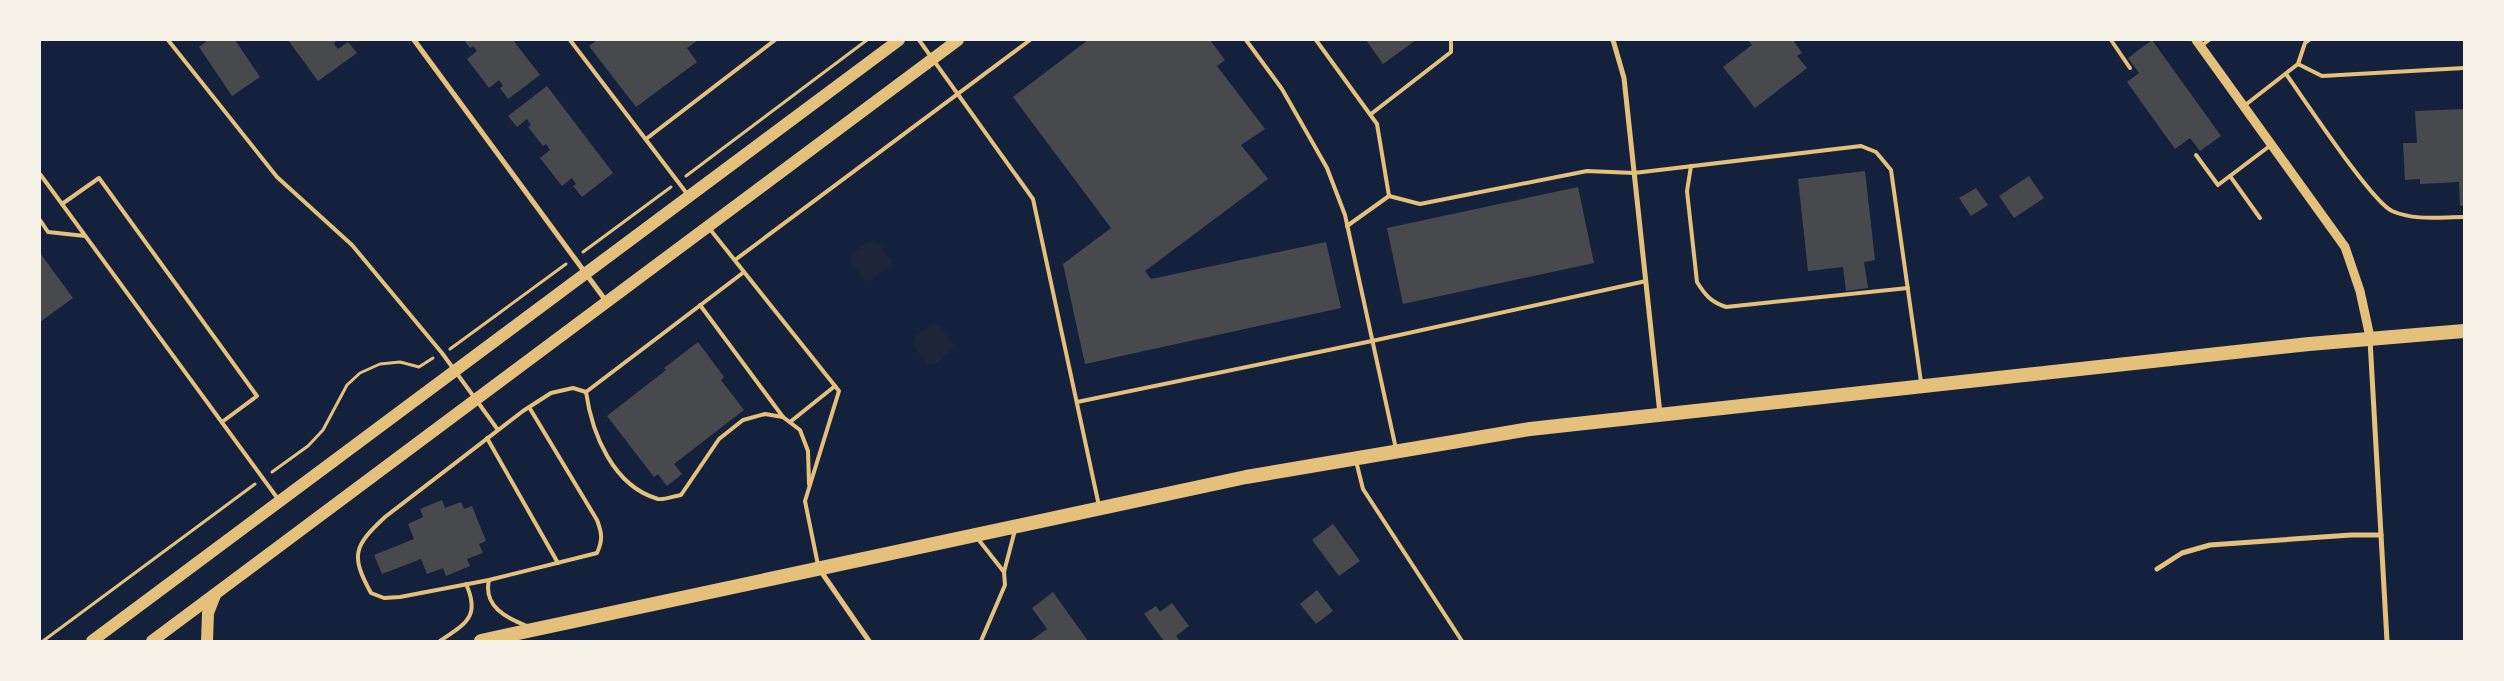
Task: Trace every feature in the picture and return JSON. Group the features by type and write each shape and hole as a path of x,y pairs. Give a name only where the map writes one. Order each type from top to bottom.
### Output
{"highway":[{"path":"481,641 1246,477 1530,429 2370,337 2464,331"}],"main road":[{"path":"92,641 899,40"},
{"path":"152,641 958,40"},
{"path":"206,641 208,612 216,594"}],"street":[{"path":"414,40 606,302"},
{"path":"1613,40 1624,78 1660,416"},
{"path":"2198,43 2345,247 2360,291 2370,337 2387,641"},
{"path":"2157,570 2182,553 2210,545 2351,535 2381,535"},
{"path":"820,569 870,641"}],"lane":[{"path":"168,40 277,177 352,246 442,353 498,430"},
{"path":"570,40 689,196"},
{"path":"646,139 775,40"},
{"path":"919,40 1033,199 1100,508"},
{"path":"735,260 1030,40"},
{"path":"1246,40 1282,89 1327,168 1347,226 1397,452"},
{"path":"1316,40 1378,124 1388,196"},
{"path":"1371,114 1451,52 1450,40"},
{"path":"2111,40 2130,68"},
{"path":"2198,43 2210,40"},
{"path":"2244,106 2298,64 2305,43 2309,40"},
{"path":"2298,64 2322,76 2464,68"},
{"path":"2286,74 2372,192 2390,210 2414,218 2464,217"},
{"path":"2196,155 2218,185 2272,144"},
{"path":"1388,196 1420,204 1587,171 1634,173 1862,146 1876,152 1891,170 1922,387"},
{"path":"1691,166 1687,191 1697,282 1713,302 1726,307 1908,288"},
{"path":"40,174 280,502"},
{"path":"2230,176 2260,218"},
{"path":"62,204 98,178 226,351 257,396 222,422"},
{"path":"1347,226 1388,196"},
{"path":"40,220 48,232 85,236"},
{"path":"708,226 839,391 806,501 811,535 820,569"},
{"path":"586,392 744,272"},
{"path":"1078,402 1372,341 1646,280"},
{"path":"700,305 783,417 800,430 808,451 809,490"},
{"path":"790,422 835,386"},
{"path":"528,407 602,533 601,545 597,553 489,580 384,598 371,593 364,580 358,560 358,548 368,533 385,517 528,407 551,393 573,388 586,392"},
{"path":"586,392 589,413 599,444 617,469 636,488 660,499 681,495 719,439 743,420 765,414 783,417"},
{"path":"487,438 558,563"},
{"path":"1356,458 1362,489 1462,641"},
{"path":"981,641 1005,585 1004,572 1016,526"},
{"path":"975,535 1004,572"},
{"path":"489,580 487,589 489,598 497,611 511,620 536,629"},
{"path":"440,641 465,624 471,616 473,602 466,584"}],"path":[{"path":"43,641 308,446 318,435 347,385 360,373 380,364 400,362 418,367 464,340 867,40"}],"shaded area":[{"path":"869,241 878,242 891,260 890,266 871,281 865,280 850,261 851,254"},
{"path":"932,324 940,326 953,344 952,350 934,365 927,364 913,345 914,337"}],"building":[{"path":"208,40 235,40 260,77 232,96 199,47"},
{"path":"288,40 336,40 334,44 338,49 348,42 357,53 318,81"},
{"path":"464,40 513,40 540,75 508,99 500,88 503,86 499,80 489,88 467,59 477,51 473,46 470,48"},
{"path":"597,40 698,40 687,48 697,62 636,107 589,46"},
{"path":"1088,40 1210,40 1225,60 1217,66 1265,129 1241,145 1268,179 1145,271 1151,279 1326,242 1341,308 1085,364 1063,264 1111,228 1013,97"},
{"path":"1366,40 1416,40 1383,64"},
{"path":"1748,40 1793,40 1802,53 1797,56 1807,68 1755,108 1723,67 1752,45"},
{"path":"2152,40 2221,136 2200,151 2190,138 2175,149 2127,82 2139,73 2128,58"},
{"path":"547,86 613,173 582,197 573,186 576,184 572,178 562,186 540,158 550,150 546,144 543,146 528,127 531,125 527,119 517,127 508,116"},
{"path":"2464,109 2464,205 2460,206 2459,182 2420,184 2420,179 2405,180 2403,143 2417,143 2415,111"},
{"path":"1865,171 1875,260 1864,262 1868,288 1846,291 1843,267 1808,271 1798,179"},
{"path":"2029,176 2044,198 2014,218 1999,196"},
{"path":"1578,187 1594,263 1403,304 1387,228"},
{"path":"1976,188 1988,205 1971,216 1959,198"},
{"path":"40,253 73,298 40,322"},
{"path":"698,342 724,377 721,380 744,410 674,464 682,474 667,486 658,474 654,477 607,416 666,370 664,368"},
{"path":"442,500 445,508 461,502 464,509 472,506 486,541 479,544 483,553 467,559 470,566 446,576 443,568 427,574 421,559 382,574 374,555 414,539 408,524 423,517 420,509"},
{"path":"1333,524 1360,561 1339,576 1312,540"},
{"path":"1317,590 1333,611 1316,624 1300,604"},
{"path":"1053,592 1088,641 1030,641 1047,629 1032,608"},
{"path":"1172,603 1189,626 1176,636 1180,641 1164,641 1144,614 1156,606 1160,612"}]}
